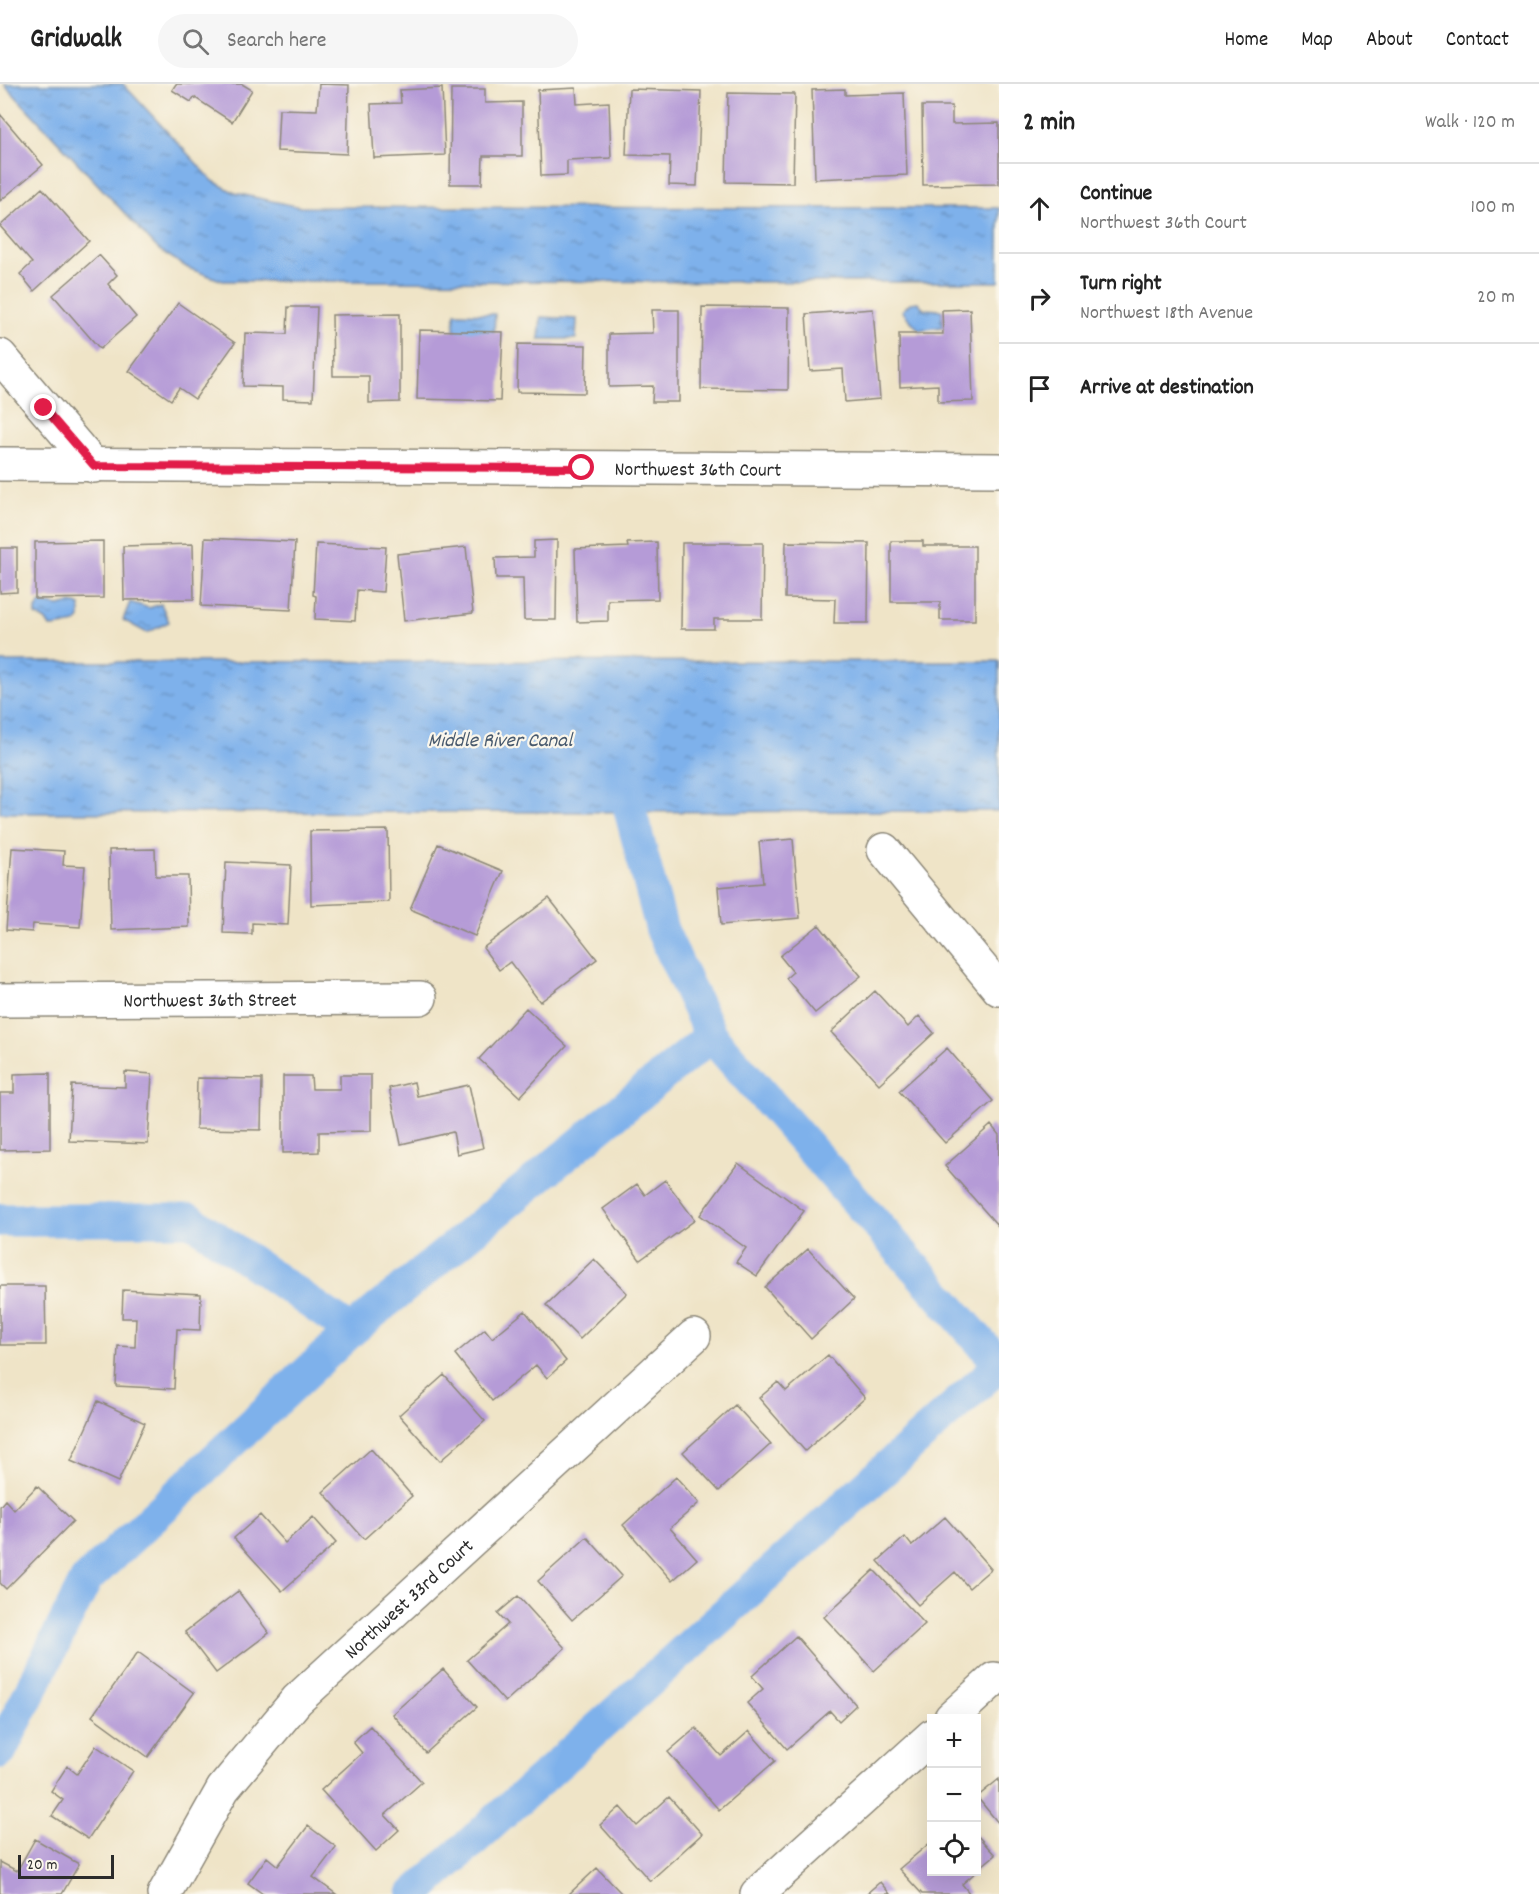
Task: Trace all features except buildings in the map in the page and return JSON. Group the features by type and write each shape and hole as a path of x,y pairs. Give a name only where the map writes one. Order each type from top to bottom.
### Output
{"street":[{"path":"0,356 94,466"},
{"name":"Northwest 36th Court","path":"0,464 999,470"},
{"path":"884,850 999,989"},
{"name":"Northwest 36th Street","path":"0,1000 420,998"},
{"name":"Northwest 33rd Court","path":"164,1894 223,1789 297,1700 693,1336"},
{"path":"956,1714 994,1679"},
{"path":"757,1894 927,1741"}],"water":[{"path":"4,84 123,84 213,181 235,193 300,207 999,208 999,282 223,281 188,268 158,249"},
{"path":"918,302 924,309 942,310 942,327 919,330 902,311 910,303"},
{"path":"455,313 495,314 494,334 454,333"},
{"path":"541,317 577,319 576,339 539,339"},
{"path":"130,602 149,608 161,604 169,622 147,633 123,620"},
{"path":"40,603 60,606 70,603 77,604 80,606 80,618 76,623 50,627 47,622 36,615 36,609"},
{"name":"Middle River Canal","path":"999,661 999,811 0,813 0,662"}],"waterway":[{"path":"0,1220 191,1220 351,1331 711,1036 662,930 619,769"},
{"path":"711,1036 999,1363"},
{"path":"0,1752 86,1580 351,1331"},
{"path":"414,1894 999,1366"}],"route":[{"path":"44,408 94,466 582,468"}]}
